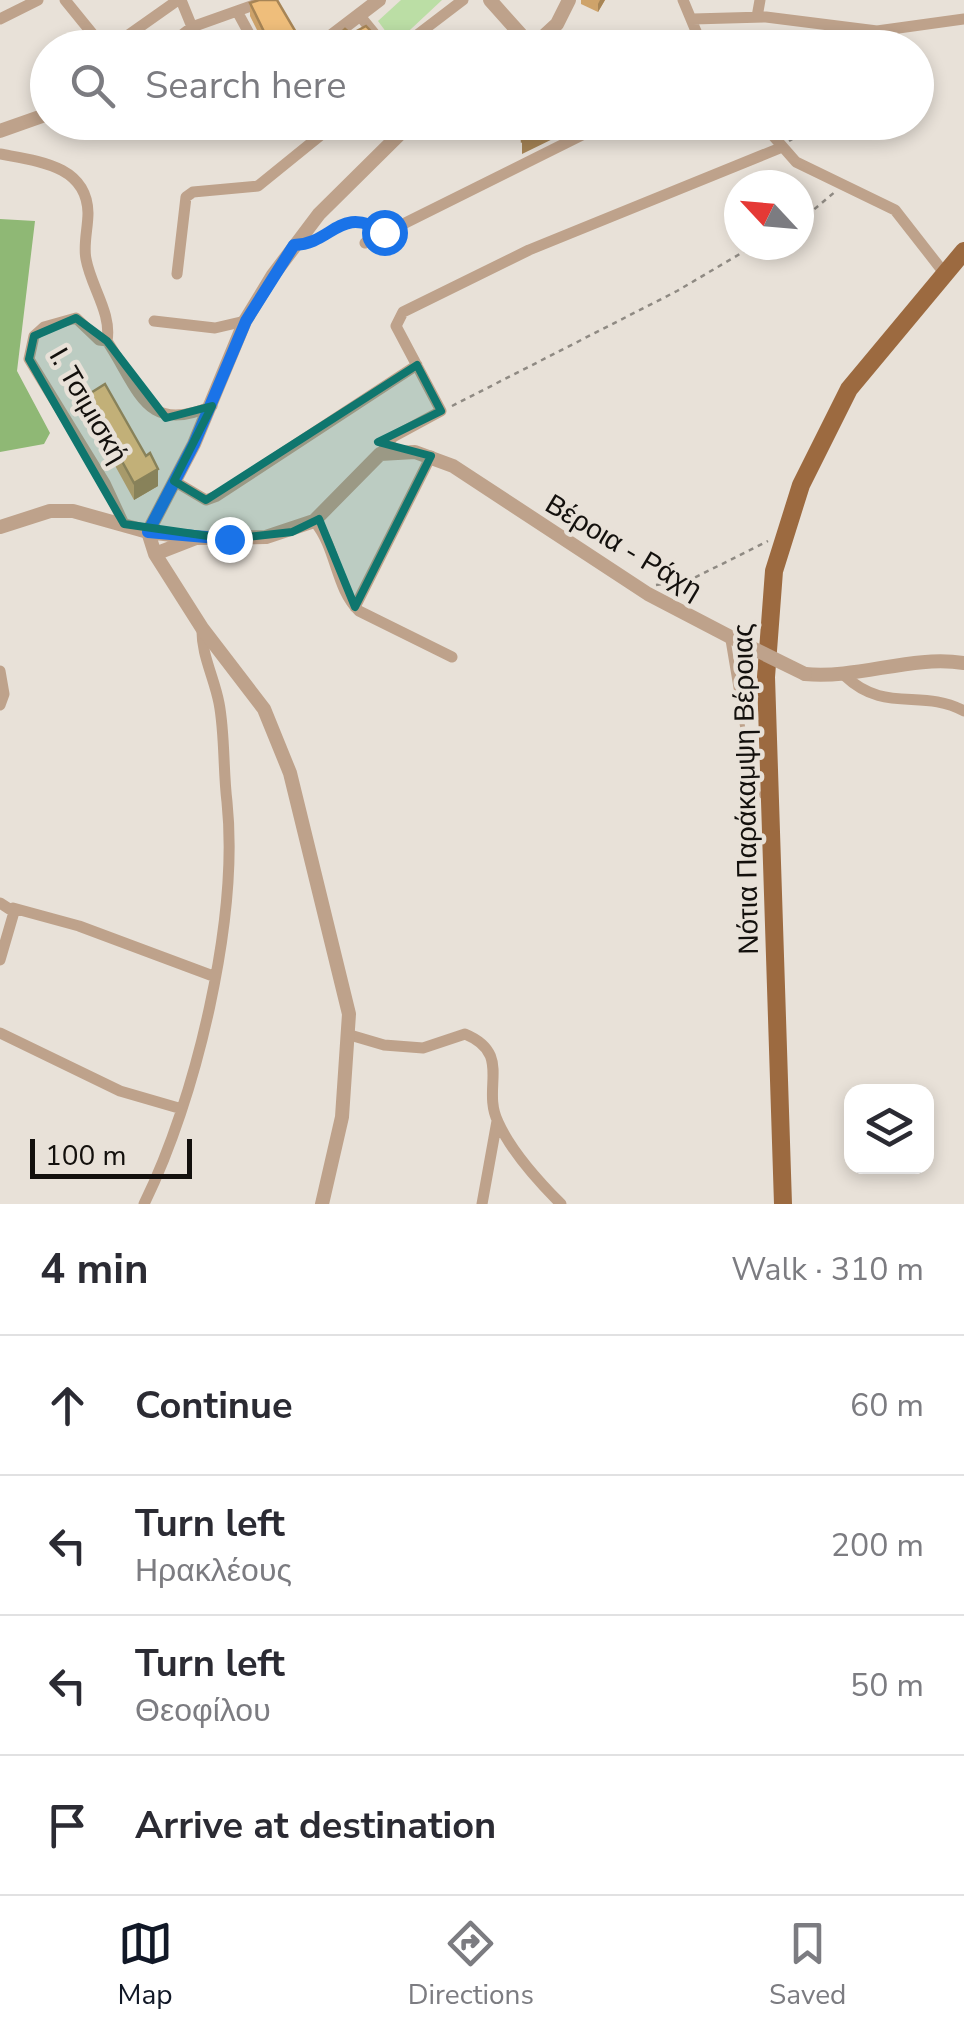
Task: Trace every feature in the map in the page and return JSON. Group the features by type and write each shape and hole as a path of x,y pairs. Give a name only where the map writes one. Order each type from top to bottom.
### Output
{"main road":[{"name":"Νότια Παράκαμψη Βέροιας","path":"783,1204 769,610 784,536 802,485 849,389 964,251"}],"street":[{"path":"0,19 38,0"},
{"path":"64,0 91,30"},
{"path":"134,30 179,0 192,27"},
{"path":"188,30 268,0"},
{"path":"341,30 379,0"},
{"path":"423,30 462,0"},
{"path":"490,0 517,30"},
{"path":"550,30 569,0"},
{"path":"683,0 696,30"},
{"path":"758,17 760,0"},
{"path":"238,13 247,30"},
{"path":"360,16 371,30"},
{"path":"692,19 758,17 868,30"},
{"path":"884,30 964,19"},
{"path":"0,131 30,120"},
{"path":"177,274 186,197 192,192 258,186 315,140"},
{"path":"322,1204 342,1117 350,1034 346,993 284,748 264,709 202,628 155,554 148,532 212,406 246,321 294,245 393,140"},
{"path":"365,243 579,140"},
{"path":"774,140 796,162 844,182 894,210 945,274"},
{"path":"0,542 4,527 50,511 73,511 148,532 196,538 266,538 314,521 393,437 441,411 396,326 403,312 546,243 780,148"},
{"path":"0,154 57,166 82,188 88,202 85,257 109,328 107,341 150,407 166,418 186,417 212,406"},
{"name":"Ι. Τσιμισκή","path":"107,341 99,340 76,318 67,318 34,336 29,359 105,483 124,524"},
{"path":"154,322 215,328 246,321"},
{"path":"174,481 206,500 217,496 417,365"},
{"name":"Βέροια - Ράχη","path":"380,454 401,450 431,456 453,466 648,594 805,674 846,676 929,658 964,664"},
{"path":"355,607 431,456"},
{"path":"314,521 326,535 355,607 452,658"},
{"path":"155,554 196,538"},
{"path":"144,1204 182,1109 213,976 229,839 220,707 202,643 202,628"},
{"path":"0,671 4,694 0,704"},
{"path":"846,676 860,691 882,700 948,703 964,711"},
{"path":"0,903 79,926 213,976"},
{"path":"0,960 13,908"},
{"path":"0,1033 120,1091 182,1109"},
{"path":"350,1034 406,1048 423,1048 454,1035 478,1040 493,1058 497,1121 482,1204"},
{"path":"497,1121 561,1204"}],"lane":[{"path":"734,639 754,789 763,797 771,796"}],"path":[{"path":"780,148 793,140"},
{"path":"814,211 844,182"},
{"path":"294,245 311,244 345,222 371,224 384,232"},
{"path":"441,411 677,291 729,260"},
{"path":"648,594 660,583 692,580 784,536"}],"highlighted area":[{"path":"76,318 107,341 166,418 212,406 174,481 206,500 417,365 441,411 378,442 431,456 355,607 319,519 292,532 229,539 124,524 29,359 34,336"}],"green space":[{"path":"401,0 442,0 410,30 385,30 378,21"},
{"path":"0,219 35,221 17,371 50,433 44,444 0,452"}],"building":[{"path":"277,0 295,30 263,30 250,3"},
{"path":"105,384 146,456 150,453 158,469 134,483 86,396"}],"route":[{"path":"229,539 148,532 212,406 246,321 294,245 311,244 345,222 371,224 384,232"}]}
